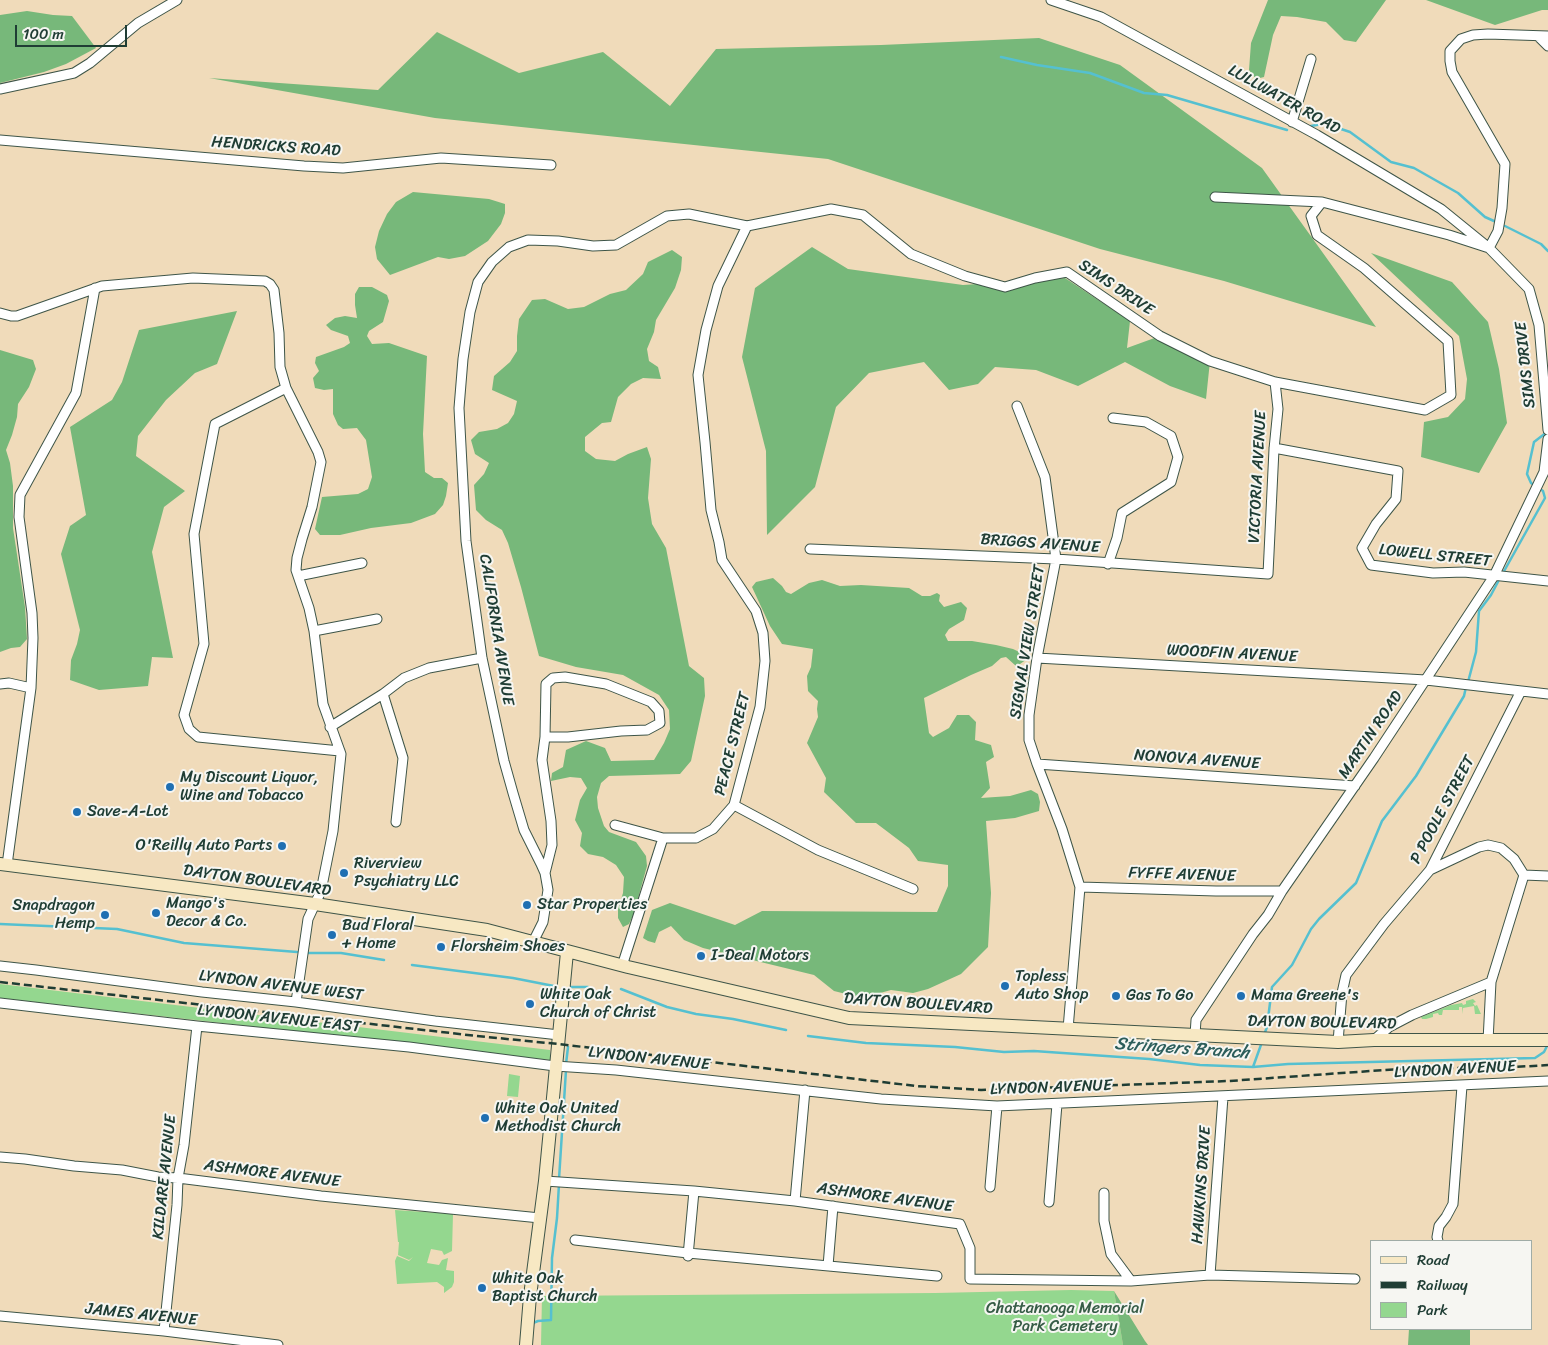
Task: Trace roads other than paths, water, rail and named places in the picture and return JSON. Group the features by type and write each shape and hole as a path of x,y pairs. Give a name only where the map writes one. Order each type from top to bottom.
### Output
{"main road":[{"name":"DAYTON BOULEVARD","path":"4,864 315,904 487,930 622,966 849,1018 1338,1042 1374,1040 1548,1040"},
{"path":"526,1345 530,1296 545,1181 567,952"}],"street":[{"path":"0,89 74,73 90,63 138,23 177,0"},
{"name":"LULLWATER ROAD","path":"1051,0 1101,17 1384,174 1441,209 1489,248"},
{"path":"1489,248 1498,231 1502,208 1505,164 1452,72 1450,51 1461,39 1473,35 1548,36"},
{"path":"1538,36 1548,46"},
{"path":"1292,122 1312,59"},
{"name":"HENDRICKS ROAD","path":"0,140 343,168 441,158 551,165"},
{"name":"SIMS DRIVE","path":"1215,197 1322,202 1449,235 1489,248 1529,289 1539,325 1548,430"},
{"name":"SIMS DRIVE","path":"470,312 478,282 492,262 509,247 528,240 558,241 593,246 616,245 667,216 689,214 747,226 830,209 863,215 911,254 973,278 1005,287 1067,272 1160,336 1210,360 1275,382 1424,410 1452,394 1448,341 1364,268 1317,235 1311,216 1322,202"},
{"name":"PEACE STREET","path":"615,825 663,838 696,838 713,829 734,805 760,707 765,661 763,633 756,611 722,560 711,510 706,442 698,375 706,330 718,286 747,226"},
{"path":"0,312 17,316 102,286 193,278 265,281 274,290 279,333 280,367 286,388 318,452 321,462 312,507 297,558 296,570 309,608 314,632 323,704 342,754 334,826 321,891 308,919 296,1002"},
{"path":"4,864 31,688 34,638 19,517 20,495 76,392 95,288"},
{"name":"CALIFORNIA AVENUE","path":"470,312 463,359 459,408 466,541 482,658 513,793 524,830 545,873 548,890 543,922 533,942"},
{"name":"VICTORIA AVENUE","path":"1268,574 1274,448 1278,409 1275,382"},
{"path":"286,388 215,424 194,534 204,644 184,714 189,729 198,737 340,751"},
{"name":"SIGNAL VIEW STREET","path":"1017,406 1045,477 1056,559 1037,658 1029,715 1029,740 1062,829 1080,886 1068,1028"},
{"path":"1108,564 1117,538 1122,513 1171,482 1178,457 1171,436 1146,422 1113,418"},
{"name":"MARTIN ROAD","path":"1195,1035 1196,1020 1355,786 1494,576 1544,472 1548,439"},
{"name":"LOWELL STREET","path":"1274,448 1398,471 1396,499 1376,524 1362,548 1371,565 1548,581"},
{"name":"BRIGGS AVENUE","path":"810,548 1056,559 1268,574"},
{"path":"298,576 362,563"},
{"path":"314,632 377,620"},
{"path":"330,726 404,678 429,668 482,658"},
{"name":"WOODFIN AVENUE","path":"1037,658 1426,680 1548,694"},
{"path":"545,738 568,738 647,730 660,723 659,711 651,702 606,684 565,677 553,678 546,684 545,738 542,760 551,821 552,845 545,873"},
{"path":"0,684 9,683 31,688"},
{"name":"P POOLE STREET","path":"1338,1042 1342,993 1346,975 1384,924 1430,870 1522,691"},
{"path":"382,694 403,758 396,822"},
{"name":"NONOVA AVENUE","path":"1037,764 1355,786"},
{"path":"734,805 818,850 913,889"},
{"path":"622,966 663,838"},
{"path":"1430,870 1479,847 1488,846 1502,848 1514,858 1524,875 1491,982 1488,1041"},
{"path":"1524,875 1548,876"},
{"name":"FYFFE AVENUE","path":"1080,886 1282,892"},
{"name":"LYNDON AVENUE WEST","path":"0,966 560,1035"},
{"path":"1374,1040 1389,1027 1412,1015 1491,982"},
{"name":"LYNDON AVENUE EAST","path":"0,1003 197,1026 410,1047 556,1066"},
{"name":"KILDARE AVENUE","path":"164,1331 178,1178 184,1145 197,1026"},
{"name":"LYNDON AVENUE","path":"556,1066 616,1070 881,1098 997,1106 1548,1081"},
{"path":"1438,1240 1438,1226 1446,1217 1453,1204 1462,1086"},
{"path":"795,1201 805,1090"},
{"name":"HAWKINS DRIVE","path":"1210,1274 1223,1097"},
{"path":"1049,1202 1057,1104"},
{"path":"990,1187 997,1106"},
{"name":"ASHMORE AVENUE","path":"0,1157 122,1170 158,1177 303,1194 540,1218"},
{"name":"ASHMORE AVENUE","path":"545,1181 694,1191 795,1201 960,1224 970,1248 970,1278 1131,1281 1210,1274 1355,1279"},
{"path":"688,1255 694,1191"},
{"path":"1104,1193 1104,1221 1112,1254 1131,1281"},
{"path":"828,1266 833,1206"},
{"path":"575,1240 688,1255 937,1276"},
{"name":"JAMES AVENUE","path":"0,1316 164,1331 278,1345"}],"waterway":[{"path":"1001,57 1037,65 1090,73 1144,93 1167,95 1287,130"},
{"path":"1311,126 1322,124 1329,126"},
{"path":"1341,129 1350,132 1391,162 1414,168 1458,193 1485,217 1494,221"},
{"path":"1505,226 1541,244 1548,251"},
{"path":"1503,573 1545,498 1543,491 1531,483 1527,474 1534,442 1547,432"},
{"path":"1468,682 1476,652 1479,611 1491,595 1500,578"},
{"path":"1264,1035 1267,1027 1272,987 1292,965 1311,929 1319,919 1356,883 1382,821 1416,776 1464,696 1466,687"},
{"name":"Stringers Branch","path":"0,924 117,929 184,943 297,952"},
{"name":"Stringers Branch","path":"307,953 341,953 384,960"},
{"name":"Stringers Branch","path":"412,965 513,978 559,987"},
{"name":"Stringers Branch","path":"567,987 588,987"},
{"name":"Stringers Branch","path":"621,989 667,1007 786,1030"},
{"name":"Stringers Branch","path":"808,1036 866,1043 955,1047 1004,1052 1034,1051 1149,1059 1200,1065 1253,1067 1288,1064 1535,1058 1544,1052 1548,1044"},
{"path":"1253,1067 1262,1042"},
{"path":"566,1064 568,1047"},
{"path":"559,1179 566,1070"},
{"path":"533,1323 551,1320 552,1258 559,1184"}],"railway":[{"path":"0,982 916,1086 981,1090 1229,1081 1399,1069 1548,1065"}],"place":[{"name":"My Discount Liquor, Wine and Tobacco","path":"170,787"},
{"name":"Save-A-Lot","path":"77,812"},
{"name":"O'Reilly Auto Parts","path":"282,846"},
{"name":"Riverview Psychiatry LLC","path":"344,873"},
{"name":"Star Properties","path":"527,905"},
{"name":"Mango's Decor & Co.","path":"156,913"},
{"name":"Snapdragon Hemp","path":"105,915"},
{"name":"Bud Floral + Home","path":"332,935"},
{"name":"Florsheim Shoes","path":"441,947"},
{"name":"I-Deal Motors","path":"701,956"},
{"name":"Topless Auto Shop","path":"1005,986"},
{"name":"Gas To Go","path":"1116,996"},
{"name":"Mama Greene's","path":"1241,996"},
{"name":"White Oak Church of Christ","path":"530,1004"},
{"name":"White Oak United Methodist Church","path":"485,1118"},
{"name":"White Oak Baptist Church","path":"482,1288"}],"park label":[{"name":"Chattanooga Memorial Park Cemetery","path":"1065,1318"}]}
